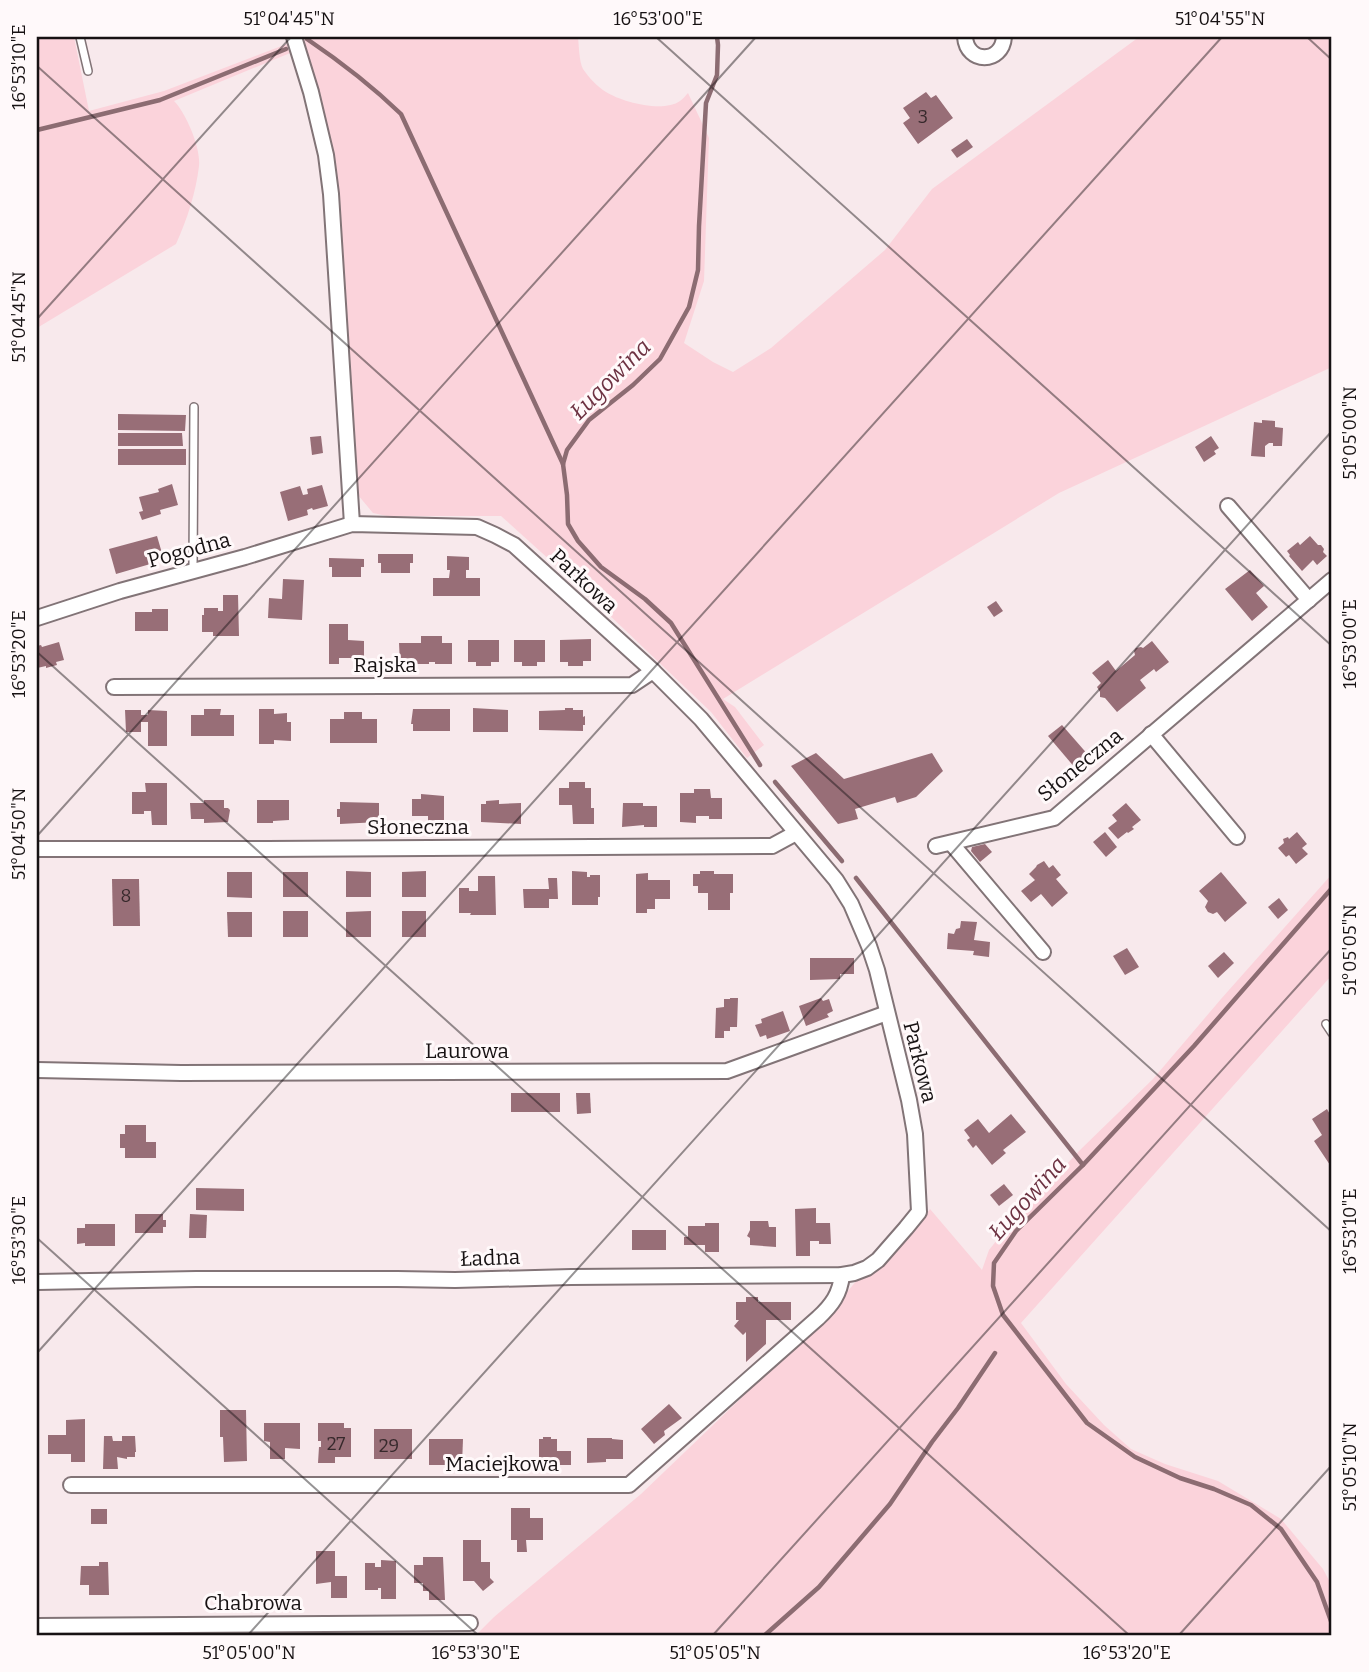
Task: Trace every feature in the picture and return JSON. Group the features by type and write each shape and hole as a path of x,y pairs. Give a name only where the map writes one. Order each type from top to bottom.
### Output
{"street":[{"path":"294,37 326,155 331,194 352,524"},
{"path":"965,37 971,53 984,58 997,53 1002,47 1004,37"},
{"path":"1227,506 1309,600"},
{"name":"Pogodna","path":"37,618 120,591 352,524"},
{"name":"Parkowa","path":"352,524 477,527 514,545 653,671 710,728 835,880 850,904 869,946 909,1100 919,1212"},
{"name":"Słoneczna","path":"1043,952 944,845 1054,818 1332,580"},
{"name":"Rajska","path":"114,687 632,685 653,671"},
{"name":"Słoneczna","path":"1151,734 1237,837"},
{"name":"Słoneczna","path":"37,849 772,846 796,833"},
{"name":"Laurowa","path":"37,1070 181,1073 727,1071 887,1013"},
{"name":"Ładna","path":"37,1282 842,1275 867,1268 878,1260 919,1212"},
{"name":"Maciejkowa","path":"71,1485 629,1485 831,1306 841,1286 842,1275"},
{"name":"Chabrowa","path":"37,1626 470,1623"}],"lane":[{"path":"80,37 88,71"},
{"path":"193,571 194,407"},
{"path":"1326,1024 1332,1033"}],"shaded area":[{"path":"37,37 74,37 89,111 164,91 292,42 295,51 174,101 192,131 199,159 193,196 176,244 37,328"},
{"path":"302,37 578,37 583,69 597,85 613,96 643,105 664,106 680,101 688,93 709,138 704,281 684,343 733,372 771,348 885,250 932,189 1139,37 1332,37 1332,367 1059,493 723,699 735,707 764,745 747,758 711,712 501,516 387,516 373,513 358,495 334,156"},
{"path":"1332,874 1332,975 1021,1323 1066,1384 1104,1425 1131,1449 1165,1464 1218,1481 1281,1519 1323,1569 1332,1586 1332,1635 476,1635 641,1494 825,1318 858,1279 908,1239 930,1209 982,1270 989,1250 1005,1230 1080,1150 1153,1079"}],"building":[{"path":"926,92 931,98 936,95 953,118 918,144 903,123 910,118 903,108"},
{"path":"967,139 973,147 957,158 951,150"},
{"path":"118,414 186,415 185,431 118,430"},
{"path":"1262,420 1275,421 1275,427 1283,428 1282,446 1269,443 1265,446 1265,457 1251,456 1254,422 1262,423"},
{"path":"118,433 182,433 183,446 118,446"},
{"path":"321,436 323,453 312,455 310,437"},
{"path":"1211,436 1219,448 1214,451 1216,454 1204,462 1195,447"},
{"path":"118,449 186,449 186,465 118,465"},
{"path":"172,484 178,505 160,510 161,514 142,520 139,512 143,511 139,497 159,492 158,489"},
{"path":"322,485 328,506 313,510 312,508 307,510 308,515 288,521 280,492 300,486 303,495 308,494 307,489"},
{"path":"157,536 164,560 116,574 109,549"},
{"path":"1310,536 1321,545 1327,556 1317,565 1313,560 1302,571 1287,551"},
{"path":"378,554 413,554 410,573 381,573"},
{"path":"447,556 469,557 466,578 480,578 480,596 433,596 433,578 449,578"},
{"path":"329,558 364,559 361,577 332,577"},
{"path":"1250,570 1264,586 1256,593 1268,607 1252,621 1225,589"},
{"path":"283,579 304,580 302,620 268,618 269,598 282,599"},
{"path":"223,595 238,595 239,636 213,636 213,632 202,632 204,608 218,608 218,611 223,611"},
{"path":"996,601 1003,611 994,617 987,607"},
{"path":"152,609 168,609 168,631 135,631 135,612 152,612"},
{"path":"329,624 348,624 348,640 364,641 364,658 339,658 339,664 329,664"},
{"path":"421,636 442,636 442,643 452,643 452,664 400,664 399,643 421,643"},
{"path":"591,639 591,661 583,661 583,666 568,666 568,662 560,662 560,640"},
{"path":"468,640 499,640 499,662 491,662 491,666 476,666 476,662 468,662"},
{"path":"514,640 545,640 545,662 537,662 537,666 522,666 522,662 514,662"},
{"path":"1152,641 1169,662 1140,680 1146,688 1117,712 1105,698 1100,697 1097,687 1101,683 1092,673 1108,660 1116,671 1135,655 1136,648 1143,648"},
{"path":"59,642 64,660 56,662 57,665 37,668 37,646"},
{"path":"473,708 508,710 508,732 473,732"},
{"path":"565,708 583,710 583,731 539,730 539,711"},
{"path":"204,709 221,709 220,715 234,715 234,736 191,736 191,715 204,715"},
{"path":"259,709 274,709 274,714 287,713 287,722 291,722 291,741 274,740 274,744 259,744"},
{"path":"413,709 450,709 450,731 413,731"},
{"path":"125,710 141,710 141,715 148,715 148,710 167,711 167,746 148,746 148,722 141,722 141,732 126,732"},
{"path":"344,712 362,712 362,719 377,719 377,743 330,743 330,719 344,719"},
{"path":"1062,725 1090,757 1076,769 1048,736"},
{"path":"816,753 844,779 932,753 943,771 916,797 897,803 895,797 855,809 858,819 838,824 791,766"},
{"path":"569,782 585,782 585,788 591,788 594,824 573,824 572,805 559,805 559,788 569,788"},
{"path":"145,783 167,783 167,825 152,825 151,811 132,814 132,792 146,792"},
{"path":"694,789 710,789 711,798 722,798 722,819 696,816 696,823 680,822 680,793 694,793"},
{"path":"421,794 444,796 444,825 428,825 428,816 412,816 412,799 421,799"},
{"path":"204,800 224,800 224,808 230,810 228,822 204,823 204,819 191,819 190,803 204,803"},
{"path":"257,800 289,800 289,820 257,823"},
{"path":"499,800 499,804 521,803 521,824 481,822 481,804"},
{"path":"340,802 379,803 379,822 340,824 337,809 340,809"},
{"path":"623,803 657,806 657,827 622,827"},
{"path":"1126,803 1141,820 1132,827 1134,829 1118,839 1108,828 1117,821 1112,815"},
{"path":"1105,832 1117,847 1106,857 1093,842"},
{"path":"1297,832 1307,844 1302,848 1308,854 1296,864 1278,848 1284,843 1283,839 1289,839"},
{"path":"985,844 992,852 980,862 971,851 972,847"},
{"path":"1044,861 1049,868 1053,865 1061,875 1056,879 1068,893 1052,907 1041,894 1031,902 1021,891 1035,880 1029,874"},
{"path":"346,871 371,872 371,897 346,897"},
{"path":"426,871 426,897 402,897 402,872"},
{"path":"572,871 587,872 587,877 600,875 598,905 572,905"},
{"path":"700,871 733,874 730,910 708,910 708,893 698,893 698,886 693,886 693,874 700,874"},
{"path":"227,872 252,872 252,898 227,897"},
{"path":"283,872 308,872 308,897 283,897"},
{"path":"1221,872 1247,903 1225,922 1217,912 1208,912 1205,907 1208,901 1199,891"},
{"path":"648,873 648,880 670,880 670,899 655,899 655,909 647,909 647,913 636,913 636,874"},
{"path":"478,876 495,876 496,915 459,913 459,888 478,891"},
{"path":"548,878 557,878 558,899 549,899 549,908 524,908 523,889 549,889"},
{"path":"112,879 139,879 140,926 113,926"},
{"path":"1279,898 1288,910 1278,919 1268,907"},
{"path":"283,911 308,911 308,937 283,937"},
{"path":"371,911 371,937 346,937 346,912"},
{"path":"402,911 426,911 426,937 402,937"},
{"path":"227,912 252,912 252,937 228,937"},
{"path":"961,921 977,922 974,940 990,942 989,957 973,955 974,951 947,949 948,933 954,934 956,929 960,928"},
{"path":"1127,948 1139,967 1125,975 1113,956"},
{"path":"1224,952 1234,963 1218,978 1208,966"},
{"path":"810,958 854,958 854,974 840,974 840,979 810,980"},
{"path":"738,998 737,1027 724,1031 724,1038 715,1038 716,1008 724,1007 724,999"},
{"path":"821,998 823,1001 829,999 833,1011 827,1014 829,1017 806,1026 799,1006"},
{"path":"783,1011 790,1031 767,1039 766,1035 760,1037 755,1025 762,1023 761,1019"},
{"path":"511,1093 560,1093 560,1112 511,1112"},
{"path":"576,1093 590,1093 591,1113 577,1114"},
{"path":"1327,1109 1332,1118 1332,1168 1314,1141 1322,1135 1312,1119"},
{"path":"1011,1114 1026,1132 1003,1150 1006,1153 992,1165 976,1145 973,1148 964,1130 978,1119 989,1133"},
{"path":"125,1125 146,1125 146,1142 156,1142 156,1158 125,1158 125,1148 120,1148 120,1134 125,1134"},
{"path":"1004,1184 1013,1195 999,1206 990,1195"},
{"path":"196,1188 244,1189 244,1211 196,1210"},
{"path":"816,1208 816,1223 830,1223 831,1244 810,1241 810,1256 796,1256 795,1209"},
{"path":"135,1214 163,1214 166,1227 163,1227 163,1233 135,1233"},
{"path":"190,1214 207,1215 206,1238 189,1238"},
{"path":"750,1221 768,1221 769,1227 776,1227 776,1247 750,1245 750,1238 747,1236"},
{"path":"705,1223 719,1223 719,1252 705,1252 705,1245 684,1245 684,1237 688,1237 688,1226 705,1226"},
{"path":"85,1224 115,1224 115,1246 77,1244 77,1228 85,1228"},
{"path":"632,1230 666,1230 666,1250 632,1250"},
{"path":"746,1297 758,1297 758,1302 791,1302 791,1320 766,1320 766,1344 746,1362 746,1332 743,1335 734,1326 739,1320 736,1320 736,1302 746,1302"},
{"path":"669,1404 682,1418 664,1431 665,1435 654,1444 641,1429"},
{"path":"220,1410 246,1410 247,1461 224,1462"},
{"path":"85,1419 85,1462 71,1462 71,1454 48,1454 48,1435 66,1435 66,1420"},
{"path":"264,1423 300,1423 300,1449 285,1448 285,1459 270,1459 270,1442 264,1441"},
{"path":"318,1423 344,1423 344,1428 351,1428 351,1457 335,1457 335,1463 318,1463 321,1441 318,1441"},
{"path":"374,1429 412,1429 412,1459 374,1459"},
{"path":"104,1436 112,1436 113,1441 122,1441 122,1436 135,1436 135,1457 117,1457 118,1469 103,1469"},
{"path":"587,1438 623,1440 623,1459 587,1463"},
{"path":"429,1439 463,1439 462,1465 429,1465"},
{"path":"539,1439 557,1439 557,1451 571,1451 571,1465 539,1462"},
{"path":"511,1508 530,1508 530,1518 543,1518 543,1540 526,1540 527,1552 517,1552 517,1540 511,1540"},
{"path":"91,1509 107,1509 107,1524 91,1524"},
{"path":"463,1540 481,1540 481,1562 490,1562 490,1578 494,1582 483,1591 474,1581 463,1581"},
{"path":"316,1551 335,1551 335,1576 347,1576 347,1598 331,1598 331,1582 316,1584"},
{"path":"423,1557 443,1557 445,1600 429,1600 429,1591 423,1591 423,1583 414,1583 414,1565 423,1565"},
{"path":"381,1560 396,1561 396,1599 381,1599 381,1588 365,1590 365,1563 375,1563 375,1567 381,1567"},
{"path":"99,1562 108,1562 109,1595 89,1595 89,1585 80,1585 81,1566 99,1566"}],"waterway":[{"name":"Ługowina","path":"717,37 717,75 706,103 698,270 689,307 660,359 633,385 589,420 567,450 563,464 568,524 578,541 601,567 645,599 671,623 760,765"},
{"path":"307,39 356,75 401,114 563,464"},
{"path":"37,130 160,100 286,49"},
{"name":"Ługowina","path":"775,782 842,861"},
{"name":"Ługowina","path":"856,878 1083,1165"},
{"name":"Ługowina","path":"1332,888 1194,1046 1083,1165 1016,1231 994,1263 993,1286 1003,1315 1087,1423 1135,1457 1180,1478 1251,1505 1281,1529 1317,1582 1332,1624"},
{"path":"765,1635 819,1587 890,1504 995,1353"}]}
